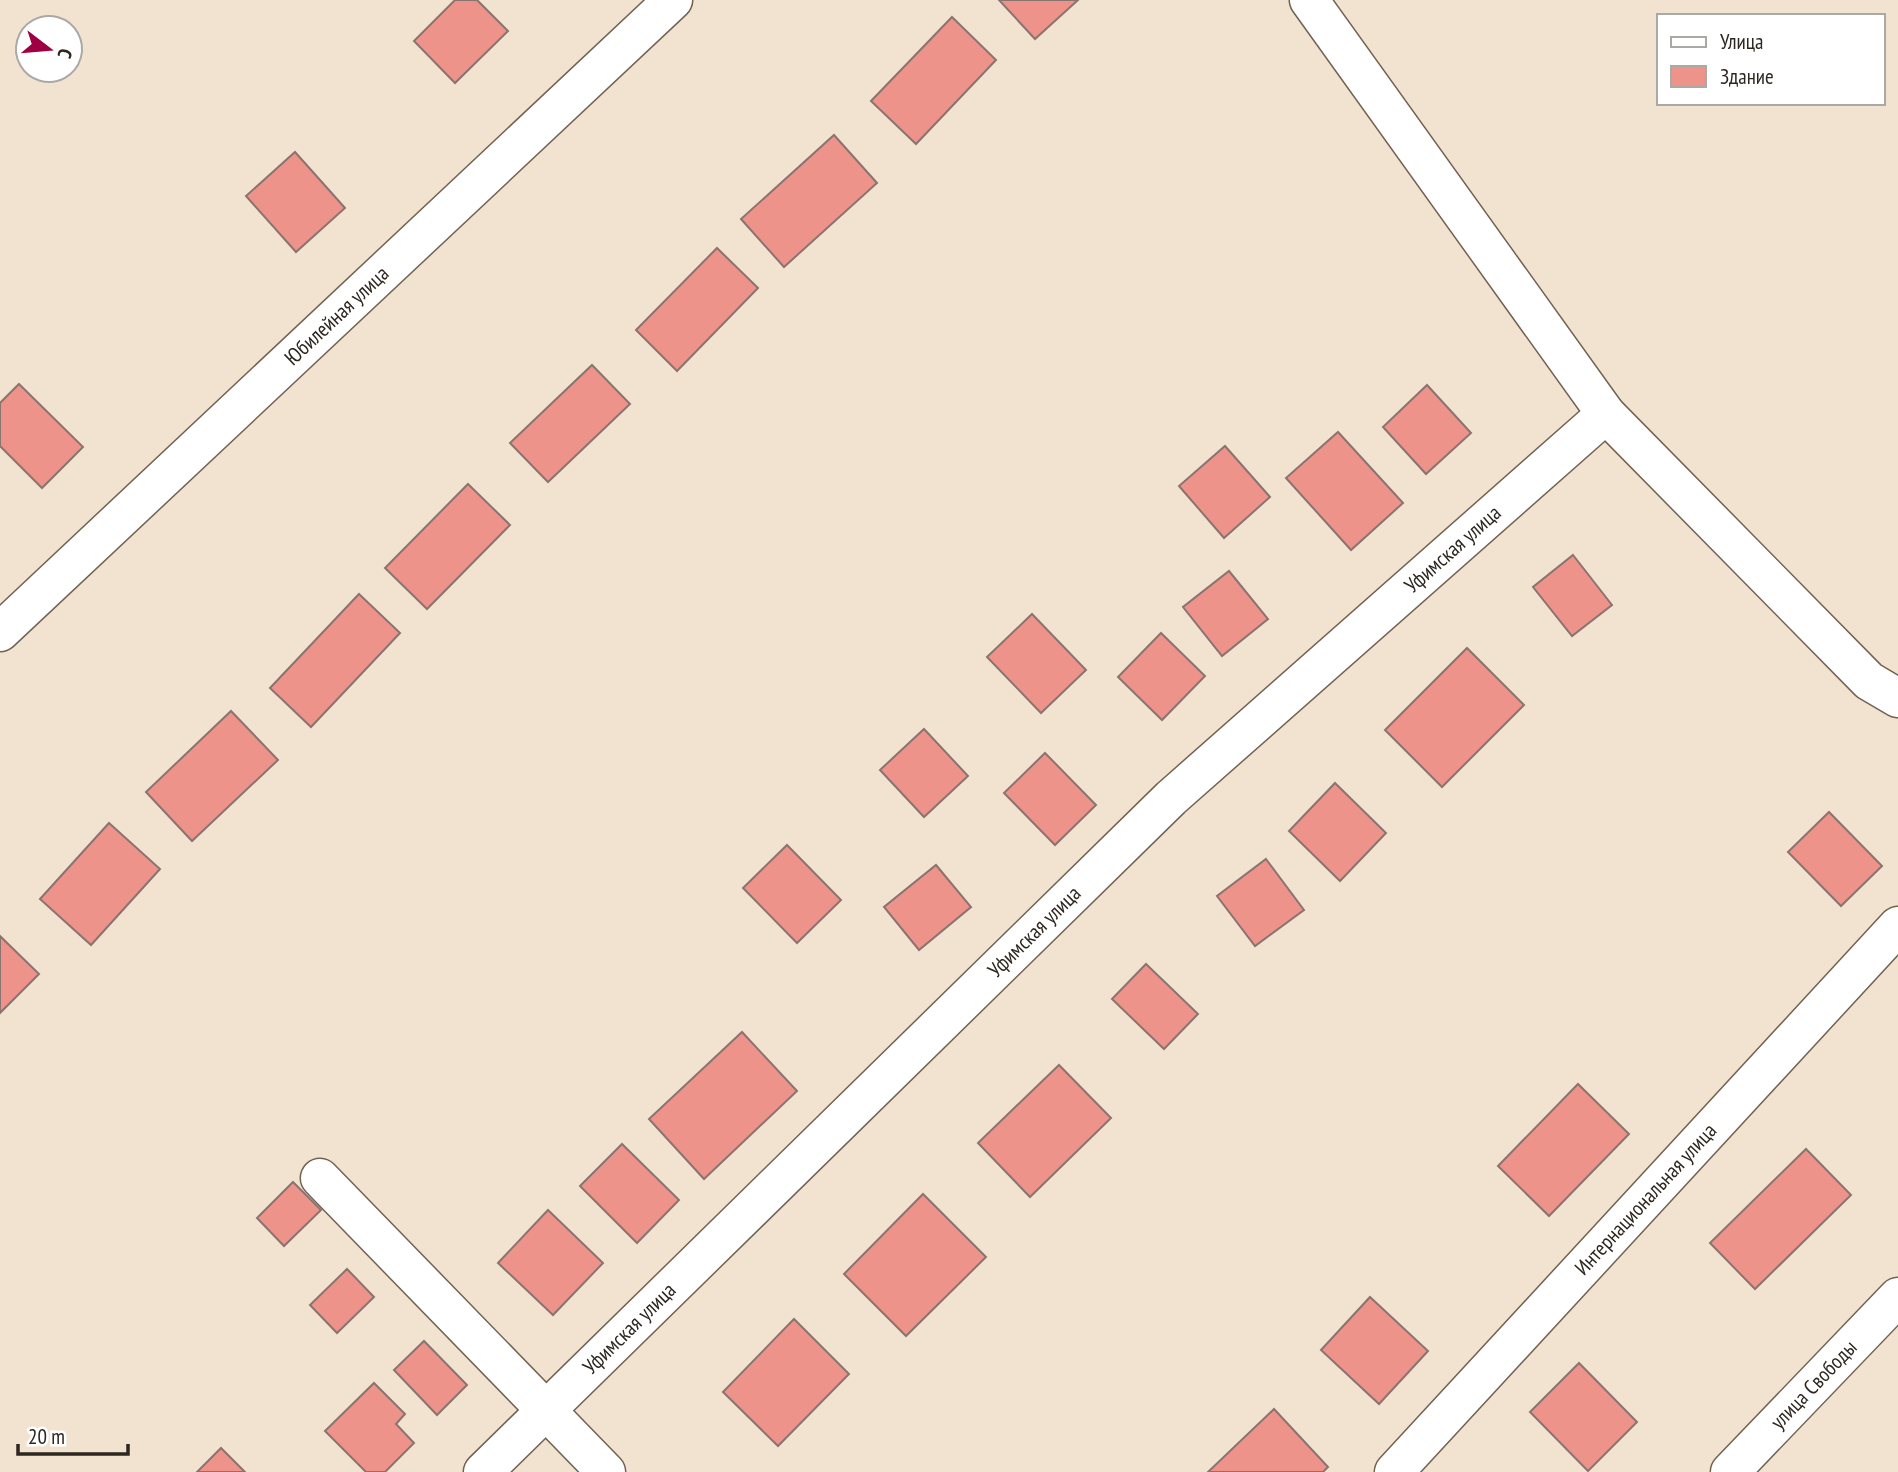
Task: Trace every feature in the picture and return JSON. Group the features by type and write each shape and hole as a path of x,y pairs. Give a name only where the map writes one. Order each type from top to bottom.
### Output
{"street":[{"name":"Юбилейная улица","path":"0,632 673,0"},
{"path":"1309,0 1606,414 1869,681 1898,698"},
{"name":"Уфимская улица","path":"483,1472 1171,799 1606,414"},
{"name":"Интернациональная улица","path":"1394,1472 1898,926"},
{"path":"320,1178 548,1409 606,1472"},
{"name":"улица Свободы","path":"1730,1472 1898,1297"}],"building":[{"path":"455,0 477,0 508,31 455,83 414,41"},
{"path":"999,0 1078,0 1035,39"},
{"path":"952,17 996,60 916,144 871,101"},
{"path":"834,135 877,183 784,267 741,219"},
{"path":"295,152 345,208 296,252 246,196"},
{"path":"717,248 758,288 677,371 636,330"},
{"path":"592,365 630,404 548,482 510,443"},
{"path":"19,384 83,447 42,488 0,446 0,403"},
{"path":"1427,385 1471,433 1426,474 1383,427"},
{"path":"1338,432 1403,503 1351,550 1286,478"},
{"path":"1225,446 1270,497 1224,538 1179,486"},
{"path":"468,484 510,525 427,609 385,568"},
{"path":"1573,555 1612,605 1572,636 1533,587"},
{"path":"1229,571 1268,619 1222,656 1183,607"},
{"path":"359,594 400,633 311,727 270,688"},
{"path":"1032,614 1086,670 1041,713 987,657"},
{"path":"1161,633 1205,676 1162,720 1118,677"},
{"path":"1467,648 1524,705 1442,787 1385,730"},
{"path":"231,711 278,760 192,841 146,792"},
{"path":"924,729 968,776 924,817 880,770"},
{"path":"1045,753 1096,805 1055,845 1004,793"},
{"path":"1335,783 1386,833 1340,881 1289,831"},
{"path":"1829,812 1882,866 1841,906 1788,852"},
{"path":"109,823 160,869 91,945 40,899"},
{"path":"787,845 841,900 797,943 743,888"},
{"path":"1266,859 1304,910 1255,946 1217,896"},
{"path":"936,865 971,907 919,950 884,907"},
{"path":"0,936 39,974 0,1013"},
{"path":"1146,964 1198,1014 1164,1049 1112,999"},
{"path":"742,1032 797,1091 704,1179 649,1119"},
{"path":"1059,1065 1111,1118 1030,1197 978,1143"},
{"path":"1578,1084 1629,1134 1549,1216 1498,1166"},
{"path":"622,1144 679,1200 637,1243 580,1186"},
{"path":"1806,1149 1851,1195 1755,1289 1710,1243"},
{"path":"293,1182 321,1210 284,1246 257,1218"},
{"path":"923,1194 986,1257 906,1336 844,1274"},
{"path":"548,1210 603,1263 553,1315 498,1263"},
{"path":"347,1269 374,1297 337,1333 310,1305"},
{"path":"1370,1297 1428,1351 1379,1404 1321,1350"},
{"path":"794,1319 849,1374 778,1446 723,1392"},
{"path":"424,1341 467,1385 437,1415 394,1370"},
{"path":"1579,1363 1637,1422 1588,1471 1530,1412"},
{"path":"374,1383 405,1414 396,1424 414,1443 385,1472 366,1472 325,1431"},
{"path":"1274,1409 1328,1467 1323,1472 1208,1472"},
{"path":"221,1448 245,1472 197,1472"}]}
